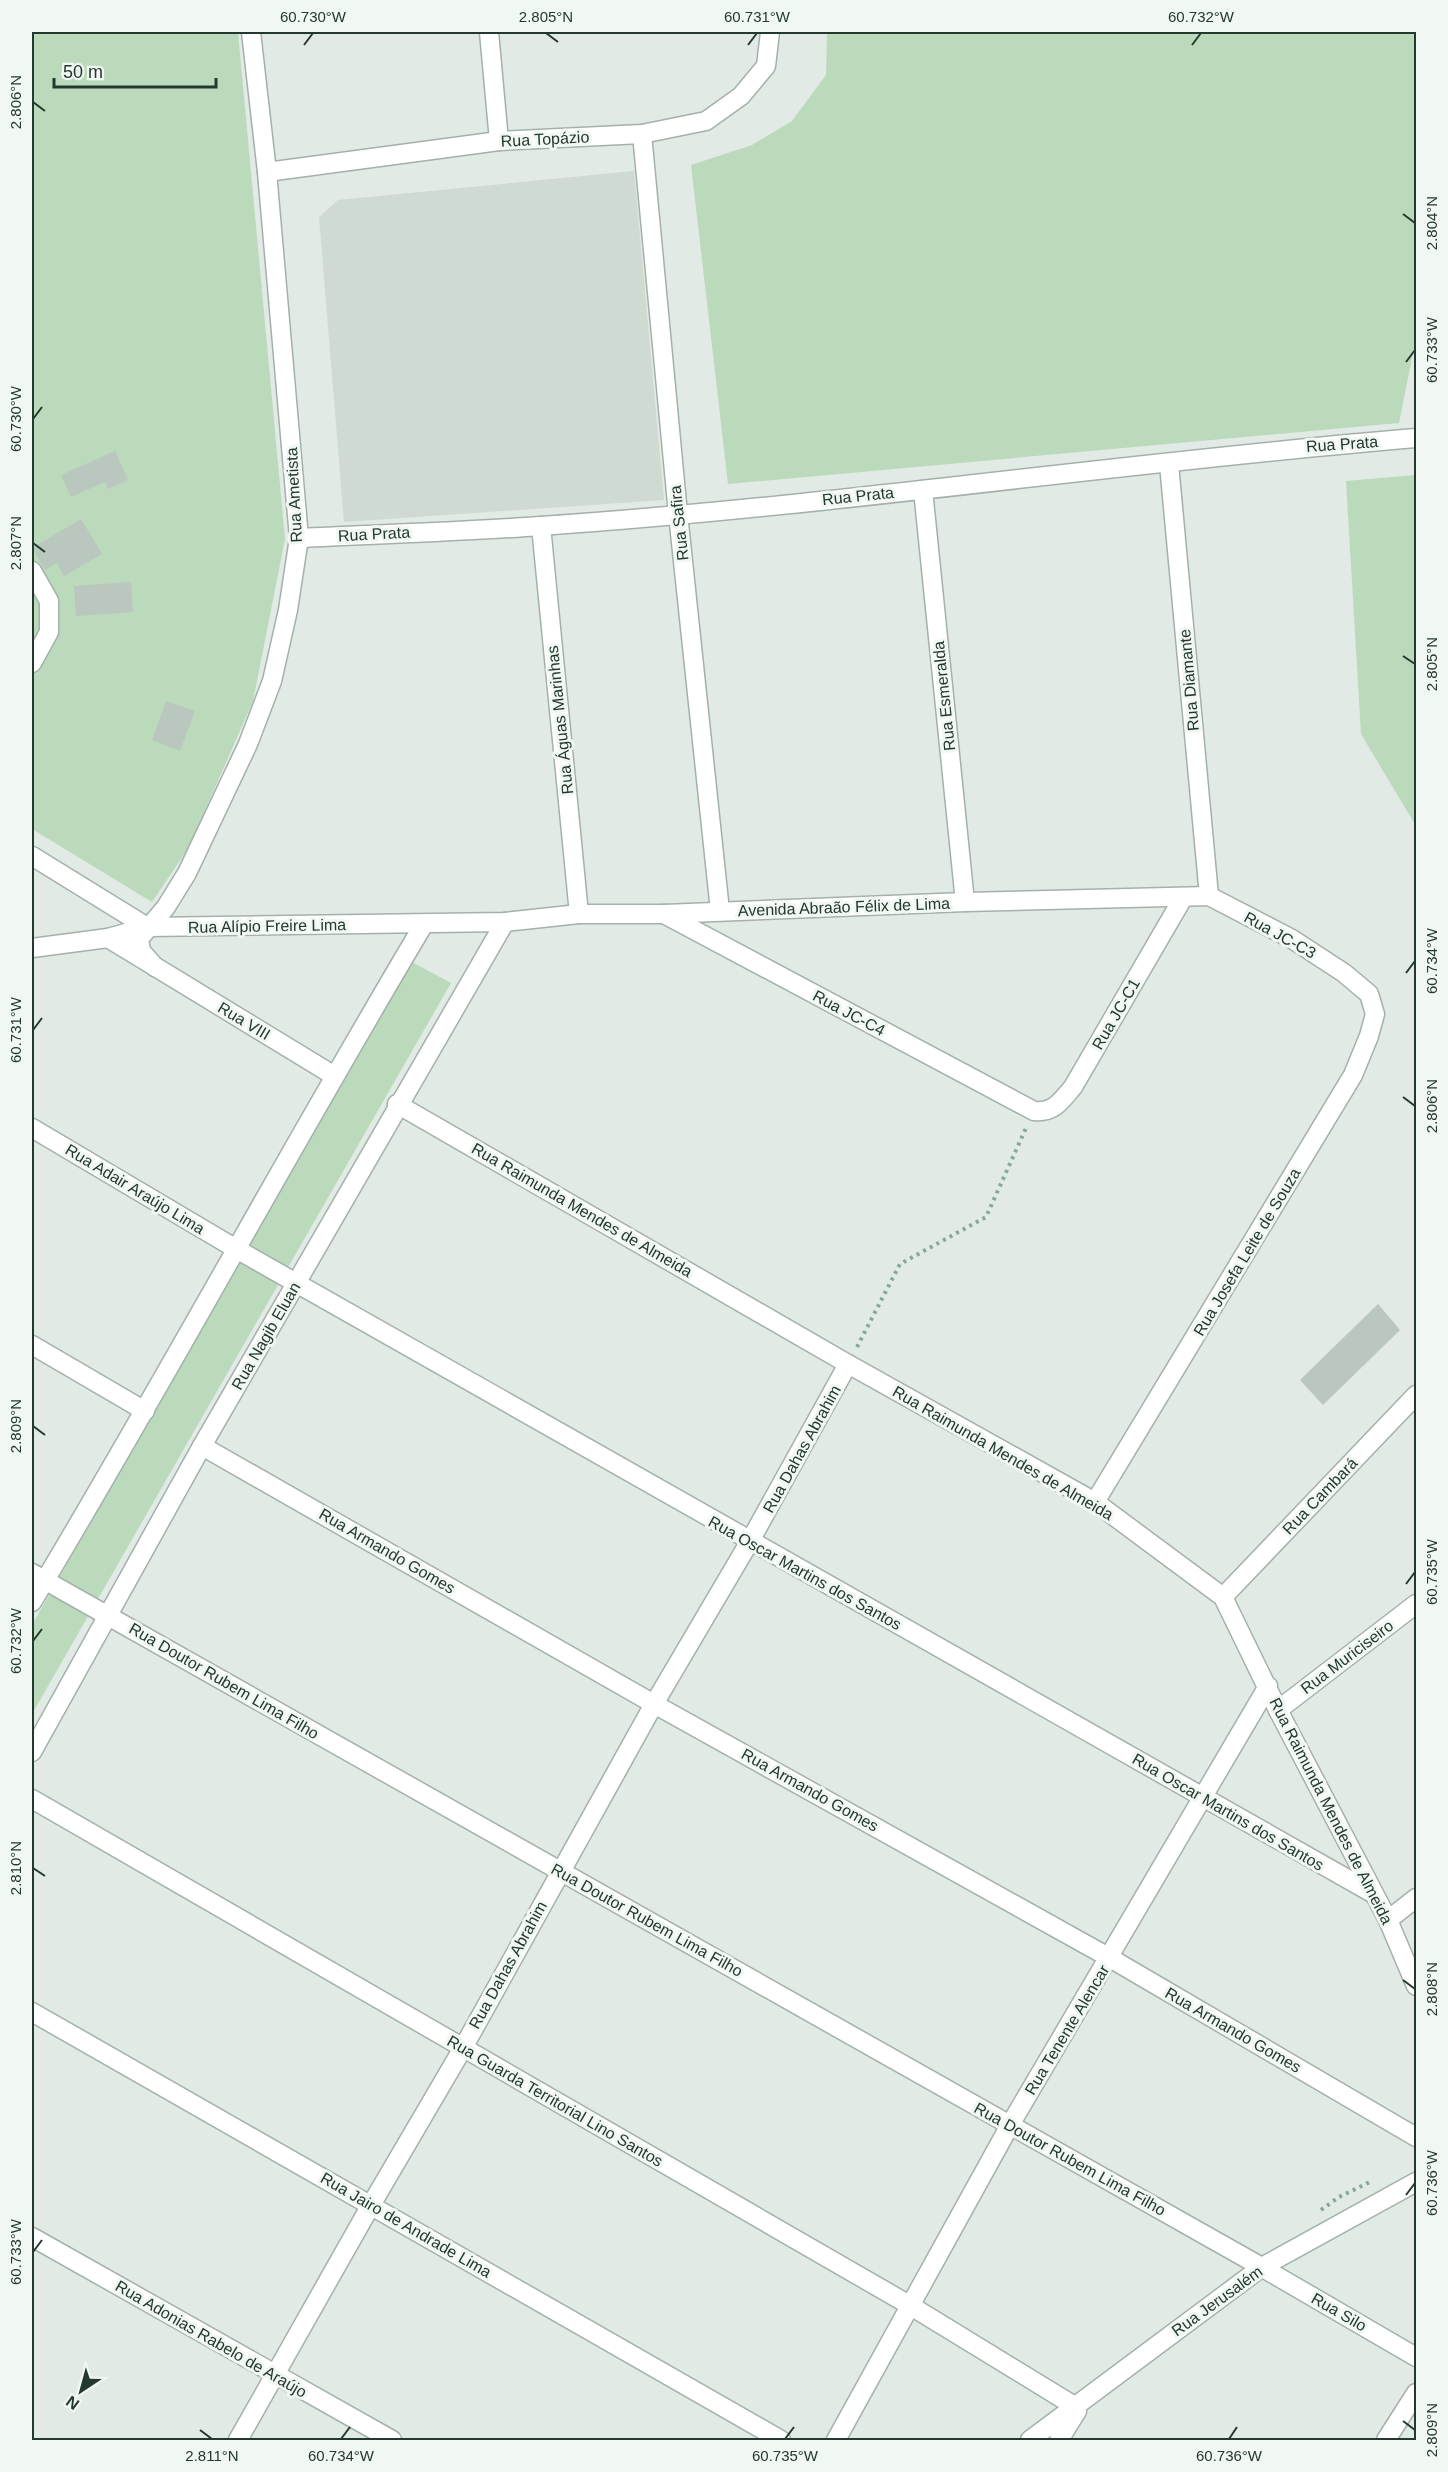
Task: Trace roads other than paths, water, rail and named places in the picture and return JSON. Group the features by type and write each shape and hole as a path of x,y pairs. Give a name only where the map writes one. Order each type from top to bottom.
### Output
{"street":[{"name":"Rua Ametista","path":"147,927 166,907 187,873 248,744 272,681 288,610 299,538 267,172 251,32"},
{"path":"489,32 499,141"},
{"name":"Rua Topázio","path":"267,172 499,141 642,134 706,121 741,96 766,66 770,32"},
{"name":"Rua Safira","path":"642,134 678,514 720,911"},
{"name":"Rua Prata","path":"299,538 541,526 678,514 1169,464 1293,447 1416,438"},
{"name":"Rua Diamante","path":"1169,464 1209,896"},
{"name":"Rua Esmeralda","path":"923,490 965,902"},
{"name":"Rua Águas Marinhas","path":"541,526 579,914"},
{"path":"32,571 49,601 49,632 32,663"},
{"path":"32,856 147,927"},
{"path":"1184,898 1209,896"},
{"name":"Rua JC-C3","path":"1209,896 1292,939 1344,973 1369,994"},
{"name":"Avenida Abraão Félix de Lima","path":"505,922 579,914 664,914 965,902 1184,898"},
{"name":"Rua JC-C1","path":"1034,1111 1045,1112 1058,1104 1073,1087 1184,898"},
{"name":"Rua JC-C4","path":"664,914 1034,1111"},
{"name":"Rua Alípio Freire Lima","path":"32,948 108,938 147,927 505,922"},
{"name":"Rua Nagib Eluan","path":"32,1752 202,1446 505,922"},
{"path":"32,1602 38,1577 145,1411 238,1250 333,1075 424,924"},
{"name":"Rua VIII","path":"147,927 138,945 155,967"},
{"name":"Rua VIII","path":"108,938 333,1075"},
{"name":"Rua Josefa Leite de Souza","path":"1095,1502 1353,1075 1369,1036 1375,1014 1369,994"},
{"name":"Rua Raimunda Mendes de Almeida","path":"398,1104 848,1364 1095,1502 1223,1597 1278,1710 1388,1920 1416,1986"},
{"name":"Rua Adair Araújo Lima","path":"32,1128 238,1250"},
{"name":"Rua Oscar Martins dos Santos","path":"238,1250 1374,1894"},
{"path":"32,1345 145,1411"},
{"name":"Rua Dahas Abrahim","path":"238,2440 463,2048 654,1704 750,1542 848,1364"},
{"name":"Rua Cambará","path":"1223,1597 1416,1395"},
{"name":"Rua Armando Gomes","path":"202,1446 654,1704 1110,1958 1416,2137"},
{"name":"Rua Doutor Rubem Lima Filho","path":"38,1577 1262,2267"},
{"name":"Rua Muriciseiro","path":"1278,1710 1416,1604"},
{"name":"Rua Tenente Alencar","path":"836,2440 1010,2125 1268,1686"},
{"name":"Rua Guarda Territorial Lino Santos","path":"32,1799 1079,2404"},
{"path":"1388,1920 1416,1898"},
{"name":"Rua Jairo de Andrade Lima","path":"32,2012 780,2440"},
{"name":"Rua Jerusalém","path":"1030,2440 1262,2267 1416,2182"},
{"name":"Rua Adonias Rabelo de Araújo","path":"32,2237 392,2440"},
{"name":"Rua Silo","path":"1262,2267 1416,2357"},
{"path":"1386,2440 1416,2393"},
{"path":"1059,2440 1079,2404"}]}
